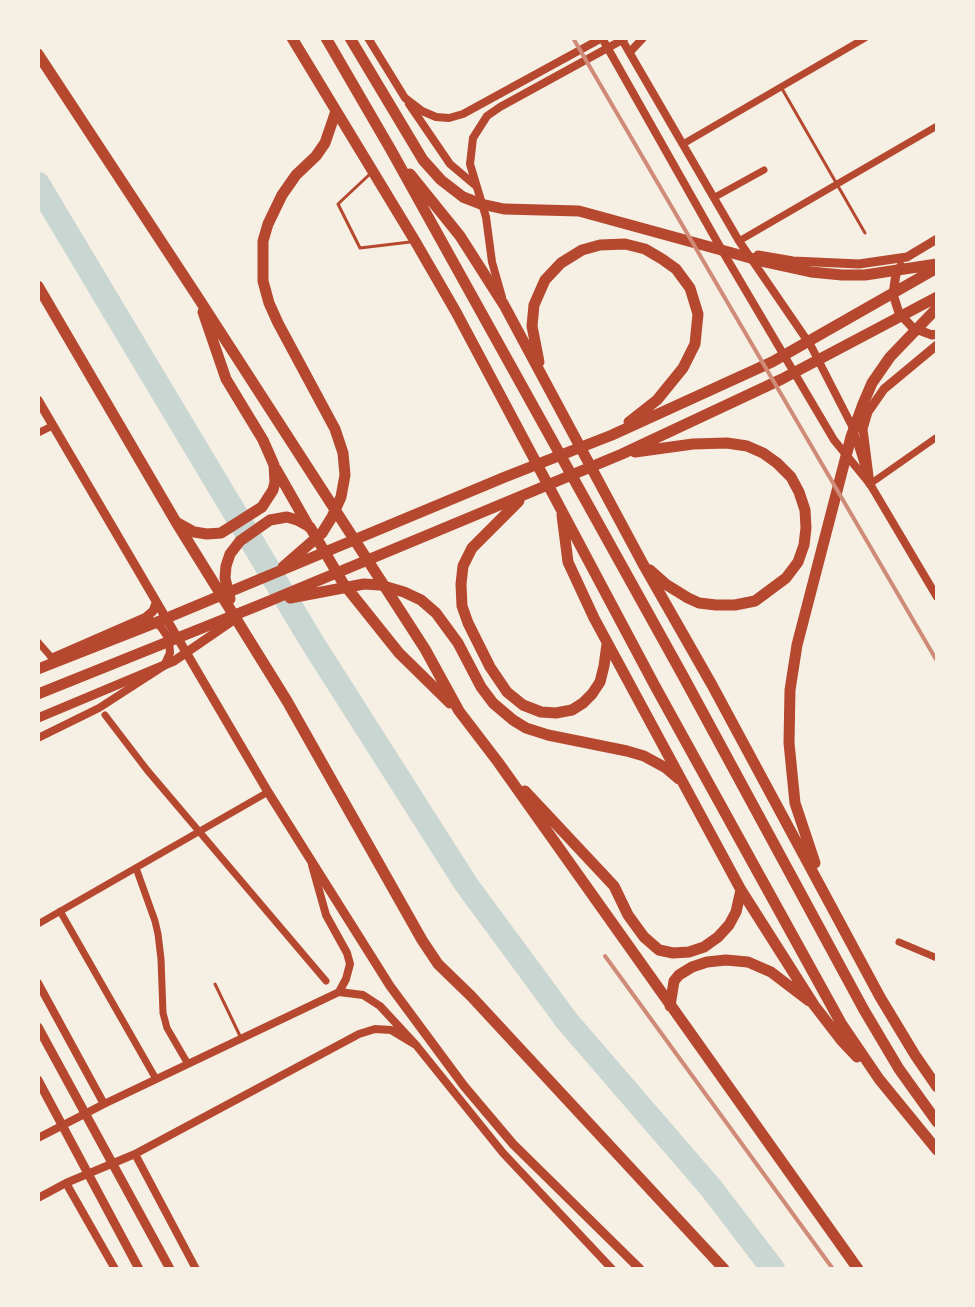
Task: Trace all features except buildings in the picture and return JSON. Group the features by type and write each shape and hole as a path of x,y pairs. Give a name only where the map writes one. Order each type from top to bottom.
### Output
{"main road":[{"path":"292,38 415,241 504,400 655,686 833,1010 879,1079 937,1150"},
{"path":"326,38 674,660 864,1010 899,1069 937,1122"},
{"path":"350,38 423,160 441,180 463,197 481,204 504,209 579,211 811,272 865,275 937,266"},
{"path":"38,54 425,649 459,711"},
{"path":"275,573 322,533 341,497 345,475 343,453 335,429 269,303 263,281 262,257 263,241 273,214 296,175 325,143 336,111"},
{"path":"391,150 460,236 504,305 880,997 937,1087"},
{"path":"749,254 793,261 859,264 907,257 937,239"},
{"path":"541,375 532,326 534,305 545,280 561,263 582,250 600,245 625,244 645,249 676,269 690,288 698,314 695,344 683,368 657,400 612,435"},
{"path":"907,257 896,274 894,284 893,294 899,313 913,328 937,334"},
{"path":"38,666 612,435 772,362 937,266"},
{"path":"38,286 176,522 287,701 438,964 724,1269"},
{"path":"197,296 226,379 343,583 399,653 459,711 498,762 858,1269"},
{"path":"38,694 622,454 782,379 937,297"},
{"path":"825,894 795,803 789,743 790,690 797,645 851,437 863,404 872,383 890,357 937,308"},
{"path":"870,484 863,429 868,412 884,389 937,345"},
{"path":"38,400 268,792 390,986 464,1086 513,1144 640,1269"},
{"path":"622,454 693,444 747,446 763,453 791,477 805,510 804,545 798,562 786,578 755,601 725,605 699,603 667,585 643,564"},
{"path":"176,522 194,532 207,534 221,533 232,527 262,507 273,490 274,465"},
{"path":"525,496 472,548 463,566 462,606 497,678 507,692 523,705 541,712 572,710 583,703 600,682 607,644"},
{"path":"561,510 568,562 607,644 741,890 814,1005 841,1040 879,1079"},
{"path":"238,624 225,578 230,554 240,541 270,520 287,517 310,527"},
{"path":"38,718 174,661 256,606 364,584 380,585 421,600 436,613 458,643 481,687 493,703 513,720 548,735 644,756 666,768 685,784"},
{"path":"146,617 156,603"},
{"path":"38,666 135,620 154,616 165,618"},
{"path":"498,762 614,886 628,915 644,937 659,950 689,952 711,942 729,925 736,912 741,890"},
{"path":"670,1007 674,981 679,975 707,962 726,960 748,962 771,972 814,1005"},
{"path":"38,1027 170,1269"},
{"path":"38,1080 139,1269"}],"street":[{"path":"368,38 450,164 476,187"},
{"path":"405,98 436,117 449,118 463,114 602,38 834,440 870,484 936,593"},
{"path":"504,305 492,262 486,217 470,164 470,150 478,127 500,107 643,38"},
{"path":"673,161 686,148 781,87 865,38"},
{"path":"626,44 739,241 811,346 852,426 870,484"},
{"path":"739,241 937,126"},
{"path":"715,197 764,170"},
{"path":"38,433 52,426"},
{"path":"870,484 937,437"},
{"path":"38,738 99,708 164,666 170,653 166,632 149,620 135,620"},
{"path":"38,642 52,658"},
{"path":"105,715 147,770 326,981"},
{"path":"38,924 268,792"},
{"path":"311,862 326,915 350,964 346,979 337,993"},
{"path":"136,868 158,934 162,1003 167,1028 188,1064"},
{"path":"60,911 156,1079"},
{"path":"899,942 937,957"},
{"path":"38,983 104,1104"},
{"path":"38,1125 41,1137 337,993 352,992 380,1006 416,1045 503,1153 612,1269"},
{"path":"38,1198 135,1154 359,1034 375,1029 391,1030 416,1045"},
{"path":"135,1154 196,1269"},
{"path":"66,1183 115,1269"}],"lane":[{"path":"781,87 865,233"},
{"path":"373,171 338,204 360,248 415,241"},
{"path":"215,984 241,1039"}],"waterway":[{"path":"38,184 312,642 466,884 567,1021 711,1188 773,1269"}],"railway":[{"path":"573,38 937,661"},
{"path":"605,956 833,1269"}]}
